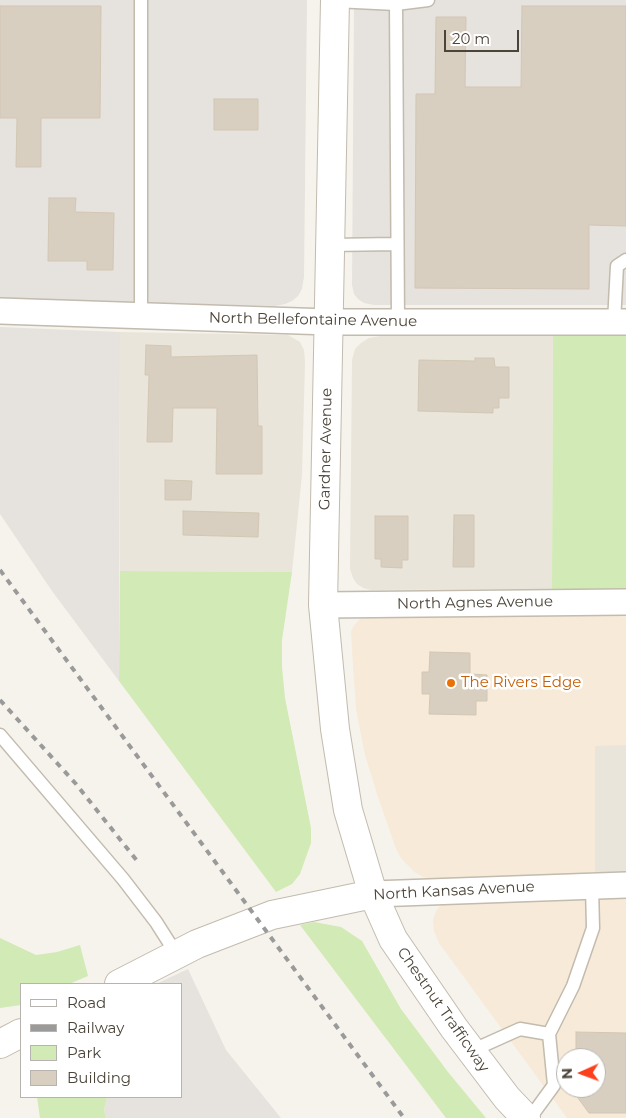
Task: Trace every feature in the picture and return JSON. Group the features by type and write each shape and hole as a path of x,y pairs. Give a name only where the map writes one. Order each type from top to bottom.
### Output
{"street":[{"name":"Gardner Avenue","path":"335,1 323,605 335,729 348,810 373,894"},
{"name":"North Bellefontaine Avenue","path":"0,311 329,322 620,322"},
{"name":"North Agnes Avenue","path":"323,605 626,602"},
{"name":"North Kansas Avenue","path":"120,983 197,944 272,915 373,894 626,885"},
{"name":"Chestnut Trafficway","path":"373,894 393,939 454,1028 507,1098 526,1118"},
{"path":"0,1044 20,1034"}],"lane":[{"path":"141,0 141,317"},
{"path":"335,1 396,4 428,0"},
{"path":"396,4 398,322"},
{"path":"330,245 397,244"},
{"path":"620,322 617,266 626,260"},
{"path":"0,735 123,878 156,922 177,955"},
{"path":"530,1118 554,1085 549,1034 573,986 593,928 592,886"},
{"path":"472,1051 520,1029 549,1034"}],"shaded area":[{"path":"0,0 307,0 304,277 302,289 298,296 292,301 275,306 0,299"},
{"path":"354,0 626,0 626,305 374,305 364,303 358,299 354,294 352,285"},
{"path":"0,327 120,332 119,681 52,591 0,514"},
{"path":"120,332 288,335 300,342 304,350 305,362 302,475 292,572 120,571"},
{"path":"386,335 553,335 552,589 371,590 357,584 353,578 350,569 352,360 355,349 361,343 369,338"},
{"path":"626,611 626,745 595,746 595,875 438,880 423,877 414,872 401,858 396,849 365,755 356,709 351,631 355,624 361,618 368,615"},
{"path":"595,745 626,745 626,875 595,875"},
{"path":"626,894 626,1118 567,1118 439,943 434,931 433,920 436,911 442,904"},
{"path":"188,969 226,1050 281,1118 106,1118 104,1110 107,1098 182,1098 182,983 158,983"}],"green space":[{"path":"553,335 626,335 626,589 552,589"},
{"path":"120,571 292,572 282,640 282,667 285,698 311,828 311,843 300,874 292,884 276,892 119,681"},
{"path":"314,922 341,927 362,941 401,1009 448,1072 486,1118 446,1118 300,925"},
{"path":"0,938 36,955 57,952 80,945 88,976 71,983 20,983 20,1005 0,1008"},
{"path":"37,1098 107,1098 104,1110 106,1118 40,1118"}],"building":[{"path":"0,6 101,6 100,118 41,118 41,167 16,167 17,118 0,118"},
{"path":"522,6 626,6 626,226 589,225 589,289 415,288 416,94 435,94 436,17 466,17 465,87 521,87"},
{"path":"214,99 258,99 258,130 214,130"},
{"path":"49,198 76,198 75,212 114,213 113,270 87,270 87,261 48,261"},
{"path":"146,345 171,346 171,357 257,355 258,426 262,426 262,474 216,474 217,408 173,408 172,442 147,442 149,375 145,375"},
{"path":"475,358 494,358 495,367 509,367 509,398 499,398 499,408 493,408 493,413 418,411 419,360 475,361"},
{"path":"165,480 192,481 191,500 165,500"},
{"path":"183,511 259,513 258,537 183,535"},
{"path":"454,515 474,515 474,567 453,567"},
{"path":"375,516 408,516 408,560 402,560 402,568 381,567 381,559 375,559"},
{"path":"430,652 470,653 470,674 487,675 487,701 476,701 476,715 429,714 430,694 422,694 422,672 429,672"},
{"path":"576,1032 626,1033 626,1113 589,1113 578,1098 606,1098 606,1048 576,1048"}],"railway":[{"path":"0,570 404,1118"},
{"path":"0,700 76,784 138,862"}],"place":[{"name":"The Rivers Edge","path":"451,683"}]}
